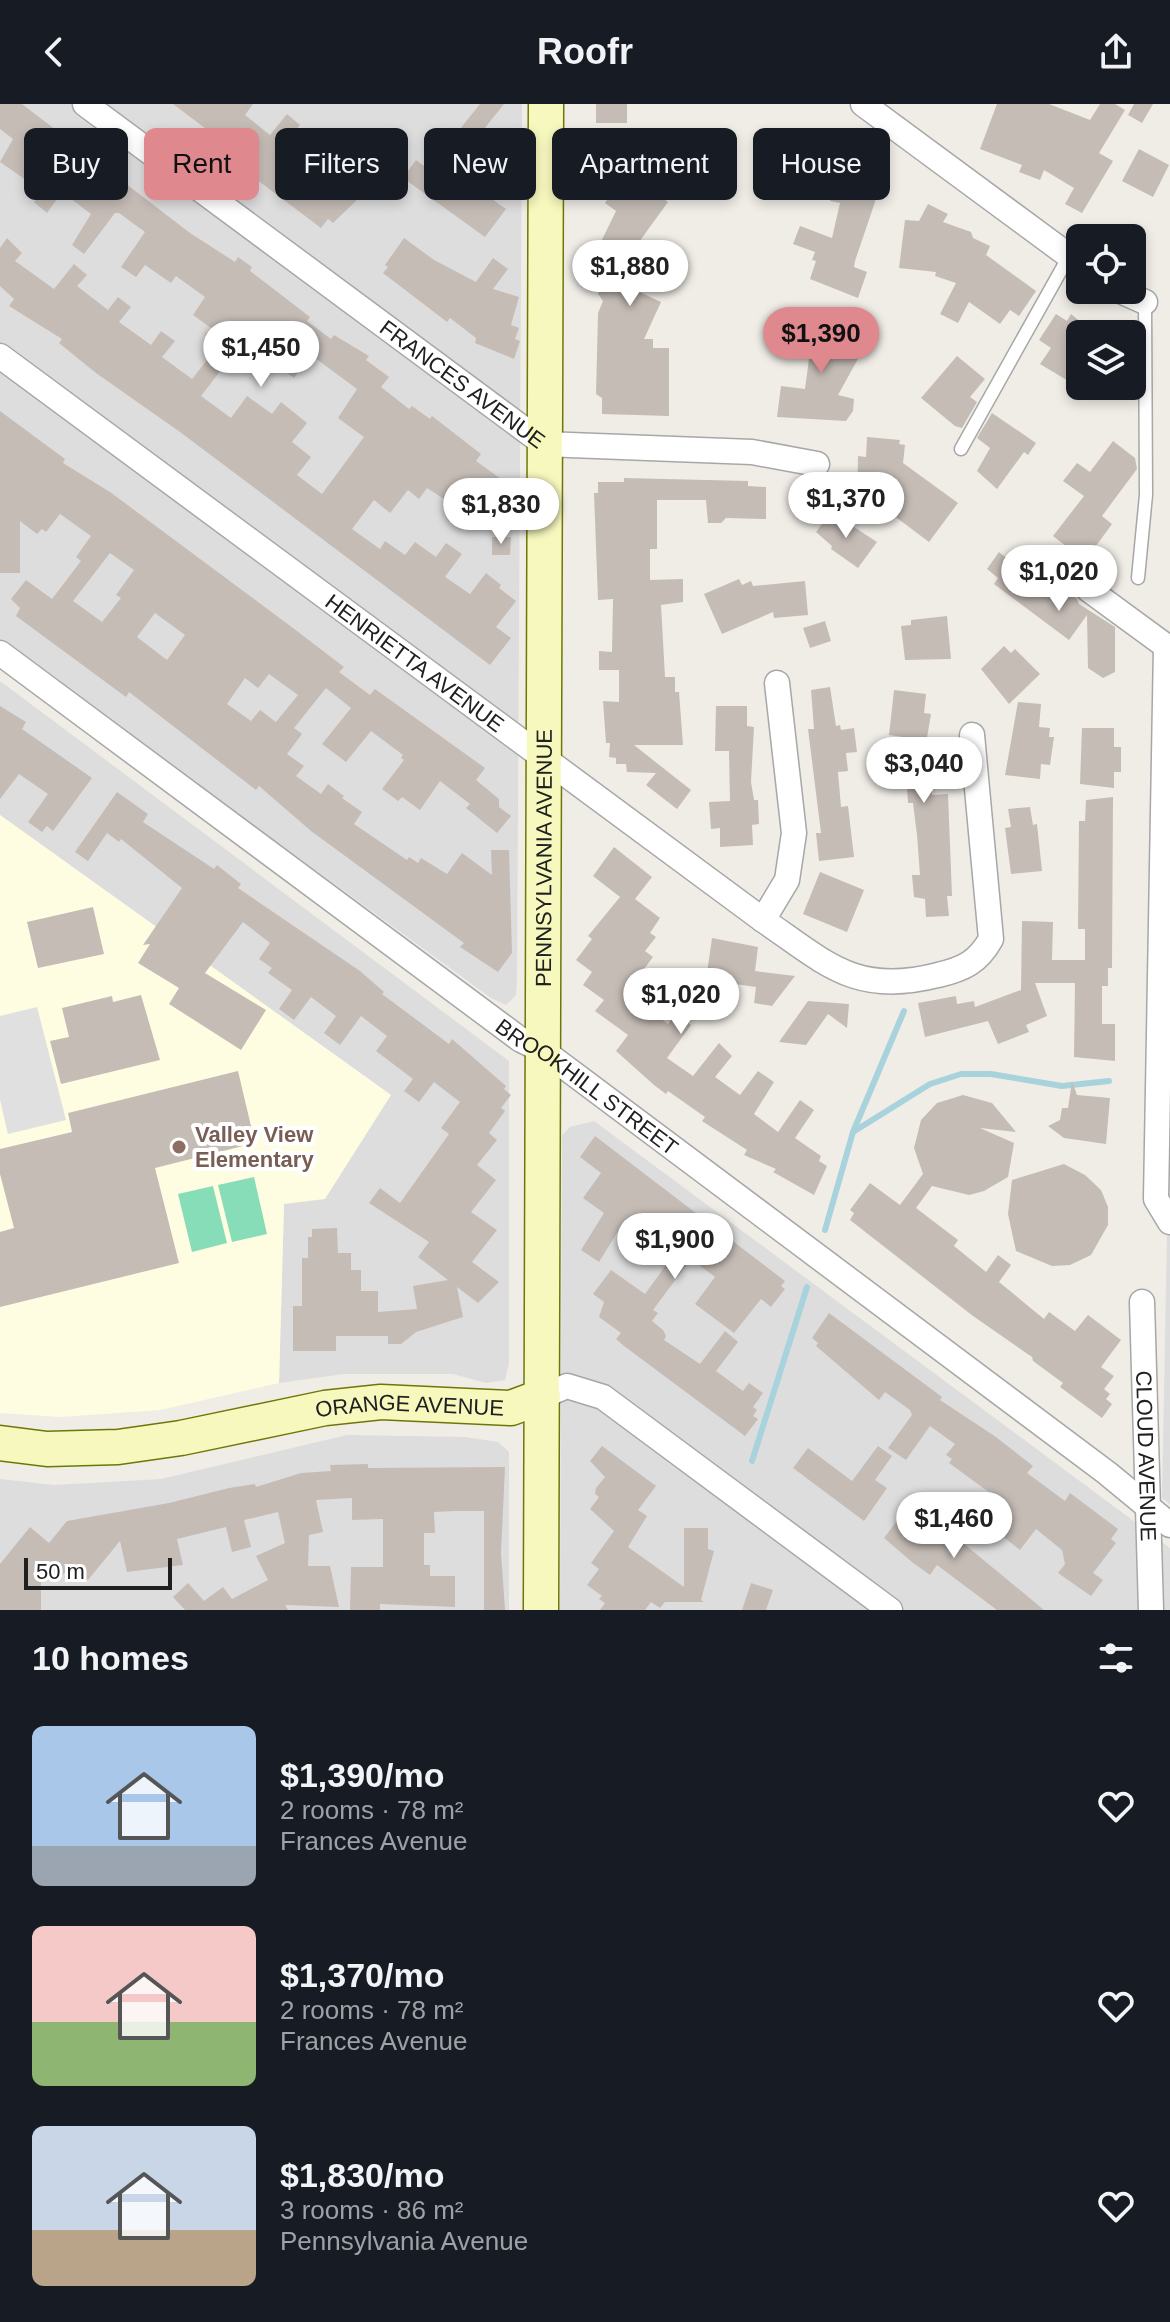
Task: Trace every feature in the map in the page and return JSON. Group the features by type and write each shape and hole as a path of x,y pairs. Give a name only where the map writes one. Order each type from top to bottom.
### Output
{"main road":[{"name":"PENNSYLVANIA AVENUE","path":"541,1610 546,104"},
{"name":"ORANGE AVENUE","path":"0,1443 47,1449 118,1447 181,1438 325,1408 381,1402 511,1408 543,1396"}],"street":[{"name":"FRANCES AVENUE","path":"85,104 544,444 752,452 817,464"},
{"path":"863,104 1066,253"},
{"name":"HENRIETTA AVENUE","path":"0,356 543,754 763,920 839,971 878,983 908,983 961,969 981,957 991,939 972,735"},
{"path":"1088,589 1168,647 1167,929 1156,1199 1170,1222"},
{"name":"BROOKHILL STREET","path":"0,653 521,1040 542,1050 1107,1473 1170,1525"},
{"path":"763,920 787,880 794,833 777,683"},
{"name":"CLOUD AVENUE","path":"1142,1302 1151,1610"},
{"name":"ORANGE AVENUE","path":"543,1396 567,1386 603,1397 890,1610"}],"lane":[{"path":"961,449 1066,275"},
{"path":"1138,578 1146,495 1145,304"}],"shaded area":[{"path":"0,104 522,104 522,128 424,128 424,200 521,200 516,995 506,1005 491,998 0,640"},
{"path":"0,681 509,1061 509,1363 505,1380 486,1383 453,1374 344,1374 279,1383 284,1203 391,1095 0,815"},
{"name":"Valley View Elementary","path":"0,815 391,1095 325,1199 284,1204 279,1383 160,1410 61,1417 0,1413"},
{"path":"37,1007 66,1120 8,1134 0,1100 0,1016"},
{"path":"1170,1075 1170,1504 1162,1498"},
{"path":"594,1121 1170,1548 1170,1610 560,1610 562,1135 570,1127"},
{"path":"347,1435 465,1437 498,1442 509,1452 509,1610 0,1610 0,1479 54,1485 161,1479"}],"green space":[{"path":"254,1177 267,1234 232,1242 218,1185"},
{"path":"213,1186 227,1243 192,1252 178,1194"}],"building":[{"path":"0,104 22,104 53,128 24,128 24,179 0,162 13,139 0,129"},
{"path":"173,104 253,104 245,115 270,135 275,129 275,193 259,181 259,128 205,128"},
{"path":"480,104 504,104 485,128 461,128"},
{"path":"596,104 627,104 627,123 596,123"},
{"path":"997,104 1049,104 1090,120 1100,104 1115,104 1125,110 1099,153 1113,161 1082,213 1065,204 1074,188 1044,170 1040,180 1019,172 1022,165 980,149"},
{"path":"1134,104 1153,104 1142,123 1128,115"},
{"path":"287,114 300,125 298,128 276,128"},
{"path":"1139,149 1169,165 1153,197 1122,181"},
{"path":"416,160 424,166 424,193 408,182 408,171"},
{"path":"128,185 190,233 235,262 238,257 252,267 250,271 310,317 307,321 331,339 334,335 369,356 366,360 389,377 381,387 409,409 412,406 430,419 432,416 481,454 476,461 501,479 501,488 513,496 492,526 492,513 487,520 451,495 447,501 427,488 419,499 408,490 390,513 374,500 352,529 380,549 385,541 405,555 415,542 436,557 446,543 462,554 445,577 470,594 486,573 501,585 499,588 516,601 496,627 511,638 490,665 180,432 96,373 59,343 62,339 9,306 14,299 0,286 0,248 7,238 22,253 15,261 54,289 74,264 87,275 77,286 108,310 118,297 131,307 119,322 151,345 161,331 175,341 162,357 192,379 219,345 205,335 211,328 193,315 205,297 176,276 171,283 145,265 136,277 121,267 145,232 119,213 115,213 84,254 72,245 91,214 73,200 128,200","holes":["311,355 357,389 338,418 364,437 322,494 297,475 311,457 292,442 307,423 281,402 272,414 247,396 231,418 201,396 232,356 259,375 271,360 294,378"]},
{"path":"35,200 56,200 47,213 34,202"},
{"path":"284,200 357,200 333,223 328,219 321,228"},
{"path":"434,200 493,200 506,209 485,237"},
{"path":"607,200 668,202 634,249 641,252 635,266 640,268 631,288 661,302 644,339 653,339 653,348 669,348 669,416 602,414 602,398 596,394 598,313 603,301 598,294 609,272 599,267 601,254 596,252 616,211 605,203"},
{"path":"876,200 855,261 854,267 867,272 858,298 810,279 816,261 812,260 815,252 793,244 800,226 832,238 840,203 830,201"},
{"path":"928,204 948,214 943,222 971,232 973,238 990,246 986,255 1036,291 1019,316 1010,310 1000,324 969,302 958,323 940,314 956,283 935,276 936,272 899,268 905,220 919,221"},
{"path":"404,238 434,260 476,282 493,258 508,269 493,289 519,297 511,325 519,328 515,339 520,341 514,359 475,343 476,338 450,318 447,322 383,273 388,267 385,265"},
{"path":"810,311 850,330 840,347 859,357 838,395 854,399 853,411 846,421 777,417 781,386 805,389 809,359 802,355 811,340 799,331"},
{"path":"1056,314 1066,320 1066,380 1040,364 1051,348 1039,340"},
{"path":"957,356 985,379 970,397 977,402 962,428 955,426 921,398"},
{"path":"0,411 65,459 63,463 110,492 344,667 339,672 370,695 375,689 485,768 476,780 499,799 499,807 511,816 497,833 466,808 470,804 440,781 420,810 402,797 398,801 382,789 404,760 401,758 403,755 371,731 346,762 322,744 351,708 326,688 294,728 302,734 287,754 304,766 296,776 321,794 328,784 344,796 342,798 362,812 354,824 407,860 409,857 418,863 421,858 447,874 462,853 492,875 491,850 509,850 512,953 498,972 460,947 464,943 311,831 259,786 256,790 129,692 126,697 16,616 20,608 11,599 26,580 52,599 81,561 76,557 91,536 60,514 46,532 42,529 37,534 20,521 20,573 0,573","holes":["110,553 134,570 116,595 121,598 102,622 73,601","155,613 185,635 167,660 137,637","269,674 298,695 276,722 260,710 251,721 227,704 245,678 258,688"]},
{"path":"992,413 1036,443 1028,455 1024,452 997,489 977,471 990,448 977,438"},
{"path":"867,437 900,440 899,444 905,445 903,463 958,503 929,542 893,515 902,503 857,498 858,456 866,457"},
{"path":"1113,441 1135,458 1137,469 1102,516 1112,524 1085,561 1053,536 1084,496 1063,481 1077,463 1090,472"},
{"path":"624,478 748,481 748,486 766,487 766,519 726,518 721,523 708,523 706,500 657,500 657,549 650,549 650,580 683,579 683,602 661,605 665,677 675,677 675,692 679,692 683,745 634,745 691,790 677,809 646,785 656,773 627,772 626,764 616,764 616,758 609,757 610,743 606,743 603,701 619,702 619,670 599,670 599,651 612,652 613,599 598,600 594,493 598,493 598,482 624,482"},
{"path":"831,512 877,542 858,568 831,549 832,546 816,532"},
{"path":"492,537 511,537 510,555 492,555"},
{"path":"999,552 1053,595 1059,586 1079,604 1115,627 1115,672 1103,678 1088,668 1087,615 1069,640 994,584 998,578 987,569"},
{"path":"739,579 742,585 751,581 753,586 805,581 808,615 774,618 773,612 722,634 704,594"},
{"path":"947,616 951,659 905,660 901,626 911,625 911,620"},
{"path":"825,621 831,641 810,648 803,628"},
{"path":"1004,646 1011,653 1015,649 1040,674 1009,704 981,669"},
{"path":"830,687 836,726 840,725 841,730 854,728 857,752 846,753 848,771 838,772 841,807 848,806 854,857 819,861 816,833 821,833 808,729 814,729 811,690"},
{"path":"894,690 926,694 924,713 931,714 920,779 930,778 932,795 948,794 952,896 947,896 949,916 926,917 925,899 914,897 912,875 920,875 913,803 908,803 905,753 901,752 903,737 889,735"},
{"path":"1018,702 1041,704 1039,727 1050,728 1049,737 1054,737 1050,765 1041,764 1040,779 1005,775"},
{"path":"0,706 26,722 22,729 92,778 53,831 47,826 42,832 28,822 48,794 19,774 0,799"},
{"path":"716,706 747,706 747,726 754,727 751,782 754,800 758,800 759,824 752,825 753,845 720,847 720,828 711,829 709,802 730,801 729,751 715,751"},
{"path":"1082,728 1114,728 1114,747 1121,747 1121,772 1114,772 1114,788 1080,784"},
{"path":"117,792 148,814 143,822 214,869 217,865 241,884 238,888 360,971 384,992 382,994 449,1044 452,1039 506,1086 504,1089 511,1095 501,1108 505,1111 489,1133 497,1140 477,1165 496,1180 471,1212 497,1230 472,1262 499,1282 478,1303 457,1287 463,1317 416,1332 401,1344 388,1344 388,1336 336,1336 336,1351 293,1351 293,1306 302,1306 302,1258 308,1258 308,1237 312,1237 312,1229 337,1228 338,1253 351,1253 351,1270 361,1270 361,1291 378,1291 378,1312 417,1309 413,1286 448,1280 418,1257 429,1242 369,1203 380,1188 400,1203 449,1134 441,1128 460,1102 434,1082 419,1102 404,1091 413,1079 376,1051 387,1036 361,1016 340,1045 324,1033 336,1016 311,997 294,1020 279,1009 292,990 268,973 272,968 259,959 270,943 243,922 205,973 266,1010 241,1050 169,1004 179,988 138,963 150,944 143,945 182,888 121,839 119,842 107,833 88,861 75,852"},
{"path":"1113,797 1112,968 1108,968 1108,986 1102,986 1102,1024 1115,1024 1115,1061 1074,1057 1075,983 1035,983 1047,1016 1026,1025 1029,1032 998,1044 988,1021 925,1037 918,1003 956,996 957,1004 974,1001 975,1007 1021,990 1022,921 1053,922 1052,960 1085,960 1085,929 1078,929 1079,821 1085,821 1086,800"},
{"path":"1030,807 1033,825 1037,824 1042,871 1011,874 1005,828 1011,827 1008,809"},
{"path":"614,847 652,877 635,899 660,918 650,933 656,937 645,951 653,957 627,992 668,1024 676,1014 691,1025 667,1058 693,1076 719,1043 732,1056 715,1077 740,1095 758,1071 774,1082 754,1114 778,1132 800,1100 814,1110 795,1138 821,1156 819,1161 827,1166 814,1195 773,1172 776,1169 744,1155 747,1150 702,1121 705,1117 668,1091 666,1094 654,1085 616,1051 628,1035 595,1011 604,1000 583,985 592,972 576,960 592,939 588,936 620,897 593,876"},
{"path":"820,872 864,890 847,932 803,914"},
{"path":"93,907 104,954 38,968 27,922"},
{"path":"712,938 758,947 755,971 795,976 772,1006 754,1003 756,987 706,980"},
{"path":"141,995 160,1060 61,1084 50,1041 69,1037 62,1008 112,996 113,1002"},
{"path":"808,1001 849,1004 847,1028 828,1014 806,1045 779,1042"},
{"path":"238,1071 255,1143 155,1168 179,1263 0,1307 0,1232 14,1228 0,1174 0,1149 72,1132 68,1113"},
{"path":"1072,1081 1077,1095 1110,1098 1106,1144 1064,1138 1048,1126 1060,1120 1062,1108 1068,1108"},
{"path":"963,1095 992,1103 1016,1132 980,1128 1014,1143 1008,1177 984,1191 969,1195 932,1186 916,1208 958,1240 954,1246 986,1272 998,1255 1011,1265 999,1282 1044,1319 1049,1312 1075,1331 1088,1315 1121,1340 1101,1367 1114,1376 1104,1389 1110,1394 1106,1399 1112,1404 1102,1418 1060,1387 1063,1383 1033,1361 1032,1357 973,1316 850,1220 854,1213 850,1210 870,1183 900,1205 923,1174 914,1148 921,1120 937,1103"},
{"path":"595,1136 785,1281 781,1286 785,1289 771,1307 761,1299 734,1333 695,1304 715,1277 691,1259 653,1310 658,1313 652,1321 663,1330 664,1340 700,1364 725,1331 738,1342 716,1371 743,1391 749,1383 763,1393 753,1407 757,1410 753,1416 758,1419 745,1436 624,1346 616,1339 621,1333 599,1317 604,1302 593,1294 611,1270 645,1294 669,1261 622,1225 599,1262 581,1250 604,1213 583,1198 601,1173 580,1157"},
{"path":"1064,1164 1085,1175 1101,1190 1108,1207 1108,1225 1091,1255 1070,1265 1052,1266 1016,1251 1008,1214 1012,1180"},
{"path":"829,1313 942,1397 940,1400 1033,1466 1027,1473 1065,1501 1070,1493 1118,1529 1111,1539 1116,1543 1093,1573 1103,1580 1091,1596 1058,1573 1065,1564 1062,1550 1036,1529 1020,1550 981,1519 997,1498 949,1463 952,1459 946,1455 955,1444 930,1426 906,1460 888,1448 912,1415 910,1410 885,1392 879,1400 816,1346 818,1343 812,1338"},
{"path":"602,1446 656,1486 638,1510 647,1516 628,1547 684,1587 684,1528 708,1528 708,1549 714,1551 701,1600 704,1602 665,1602 660,1608 651,1602 645,1610 600,1610 605,1603 599,1599 602,1596 587,1585 599,1569 591,1563 614,1531 590,1509 599,1497 595,1494 596,1488 605,1477 590,1461"},
{"path":"878,1446 892,1456 875,1480 887,1488 864,1521 793,1468 808,1448 852,1481"},
{"path":"368,1464 368,1468 505,1467 501,1553 505,1610 484,1610 484,1511 456,1511 434,1512 435,1533 424,1533 424,1565 430,1565 430,1576 455,1576 455,1607 380,1604 380,1610 350,1610 351,1567 383,1567 383,1519 352,1520 352,1498 316,1500 323,1532 309,1535 308,1566 330,1566 339,1607 285,1605 288,1610 185,1610 173,1597 188,1583 204,1601 223,1587 232,1599 268,1580 256,1556 285,1543 278,1512 244,1520 251,1547 232,1552 226,1527 177,1539 183,1565 127,1572 120,1541 88,1580 70,1566 59,1580 41,1566 41,1610 0,1610 0,1564 30,1527 49,1543 67,1521 169,1503 229,1488 255,1484 256,1487 301,1473 331,1471 330,1465"},
{"path":"911,1502 932,1518 932,1531 946,1529 1044,1610 997,1610 937,1565 930,1575 912,1562 884,1538"},
{"path":"751,1583 773,1590 766,1610 742,1610"}],"waterway":[{"path":"825,1230 853,1132 904,1011"},
{"path":"853,1132 930,1084 961,1074 991,1074 1062,1086 1109,1081"},
{"path":"752,1461 807,1287"}],"place":[{"name":"Valley View Elementary","path":"179,1147"}]}
